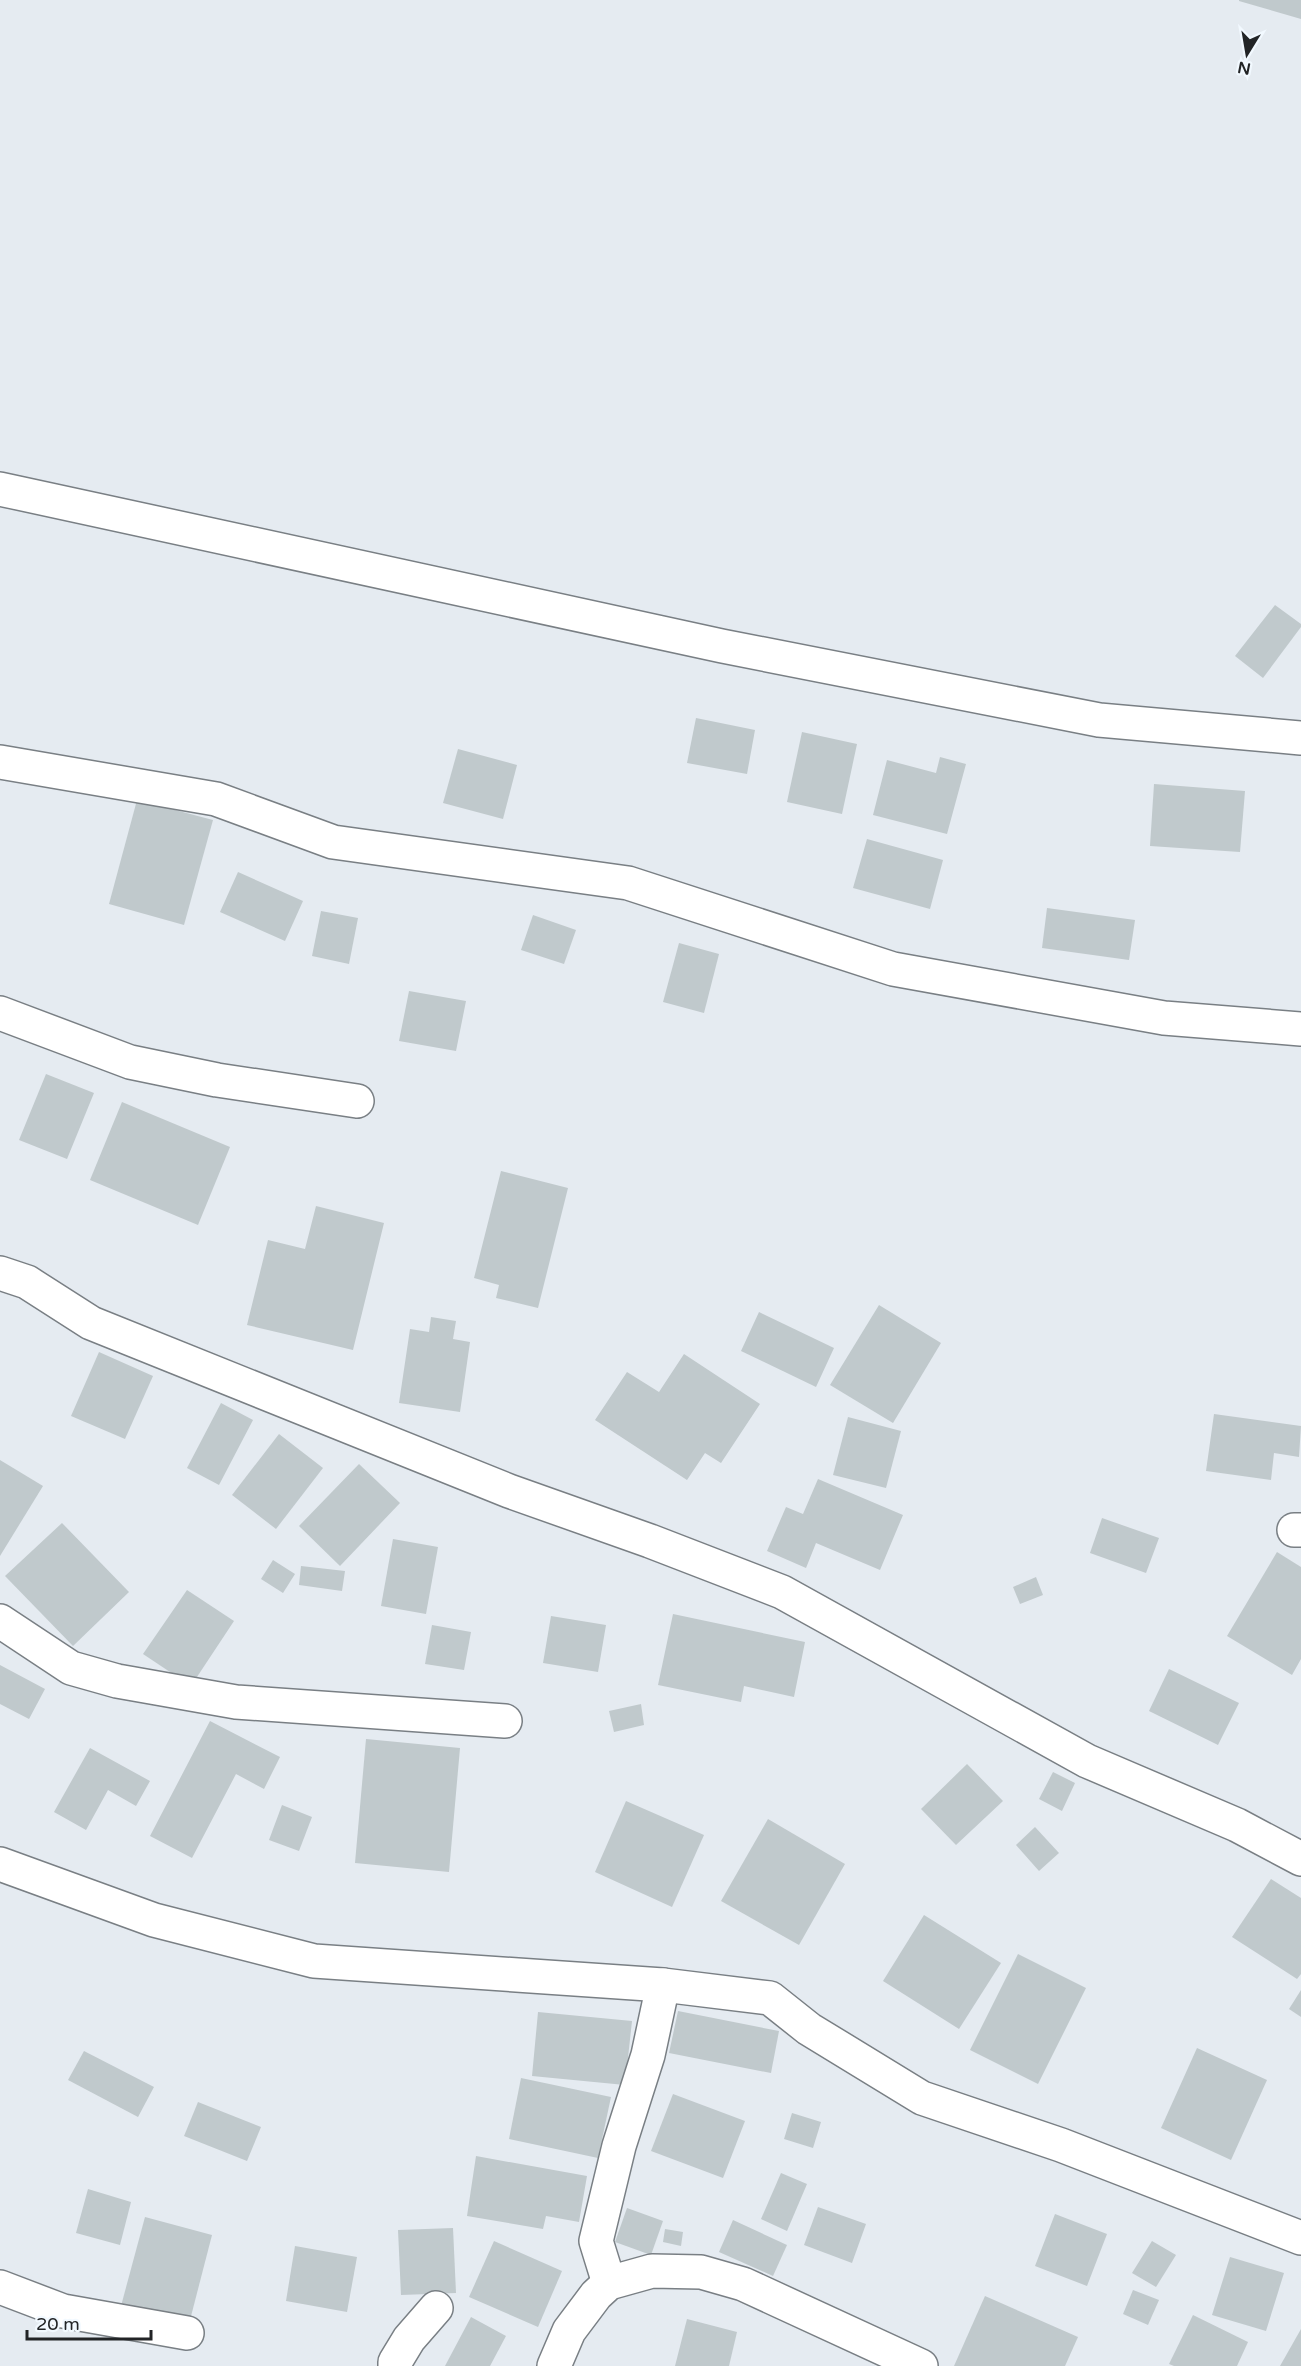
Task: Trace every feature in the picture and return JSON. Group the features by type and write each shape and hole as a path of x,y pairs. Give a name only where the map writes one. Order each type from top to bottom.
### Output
{"street":[{"path":"0,489 722,646 1099,720 1301,738"},
{"path":"0,762 216,799 333,842 628,883 893,969 1164,1018 1301,1029"},
{"path":"0,1013 130,1062 218,1080 357,1101"},
{"path":"0,1273 27,1282 91,1323 509,1491 650,1541 782,1592 1087,1761 1237,1825 1301,1859"},
{"path":"0,1621 70,1668 117,1682 236,1702 506,1721"},
{"path":"0,1864 154,1920 314,1961 663,1985 770,1998 809,2029 922,2098 1061,2145 1301,2238"},
{"path":"609,2283 596,2241 619,2146 648,2055 663,1985"},
{"path":"554,2366 569,2331 596,2295 609,2283 652,2271 701,2272 743,2284 921,2366"},
{"path":"0,2287 63,2311 187,2333"},
{"path":"395,2366 395,2362 409,2339 436,2308"}],"building":[{"path":"1301,0 1301,19 1239,1"},
{"path":"1275,605 1301,624 1301,627 1263,678 1235,656"},
{"path":"696,718 755,730 747,774 687,763"},
{"path":"802,732 857,744 842,814 787,802"},
{"path":"458,749 517,765 503,819 443,803"},
{"path":"940,757 966,764 947,834 873,815 887,760 936,773"},
{"path":"1154,784 1245,791 1240,852 1150,846"},
{"path":"137,800 213,820 184,925 109,904"},
{"path":"867,839 943,860 930,909 853,888"},
{"path":"238,872 303,901 285,941 220,912"},
{"path":"1047,908 1135,920 1129,960 1042,948"},
{"path":"321,911 358,918 349,964 312,956"},
{"path":"533,915 576,930 564,964 521,950"},
{"path":"679,943 719,954 704,1013 663,1002"},
{"path":"409,991 466,1001 456,1051 399,1041"},
{"path":"46,1074 94,1093 67,1159 19,1140"},
{"path":"122,1102 230,1147 198,1225 90,1180"},
{"path":"501,1171 568,1188 538,1308 496,1298 499,1285 474,1278"},
{"path":"316,1206 384,1223 353,1350 247,1325 268,1240 305,1249"},
{"path":"879,1305 941,1343 893,1423 830,1385"},
{"path":"759,1312 834,1348 816,1387 741,1351"},
{"path":"431,1317 456,1321 453,1339 470,1342 460,1412 399,1403 410,1329 429,1332"},
{"path":"99,1352 153,1376 125,1439 71,1416"},
{"path":"684,1354 760,1404 721,1463 705,1453 687,1480 595,1420 627,1372 659,1392"},
{"path":"221,1403 253,1420 219,1485 187,1468"},
{"path":"1214,1414 1301,1426 1299,1457 1274,1453 1271,1480 1206,1471"},
{"path":"848,1417 901,1431 886,1488 833,1475"},
{"path":"279,1434 323,1468 276,1529 232,1495"},
{"path":"0,1460 43,1486 0,1556"},
{"path":"359,1464 400,1503 340,1566 299,1526"},
{"path":"818,1479 903,1515 880,1570 816,1543 806,1568 767,1551 786,1507 803,1514"},
{"path":"1102,1518 1159,1538 1146,1573 1090,1553"},
{"path":"62,1523 129,1592 73,1646 5,1576"},
{"path":"393,1539 438,1547 426,1614 381,1606"},
{"path":"1277,1552 1301,1567 1301,1659 1292,1675 1227,1636"},
{"path":"273,1560 295,1574 283,1593 261,1579"},
{"path":"301,1566 345,1571 342,1591 299,1585"},
{"path":"1036,1577 1043,1595 1020,1604 1013,1587"},
{"path":"187,1590 234,1621 191,1686 143,1654"},
{"path":"673,1614 805,1642 794,1697 744,1686 741,1702 658,1685"},
{"path":"551,1616 606,1625 598,1672 543,1663"},
{"path":"432,1625 471,1632 464,1670 425,1664"},
{"path":"0,1665 45,1689 29,1719 0,1704"},
{"path":"1169,1669 1239,1703 1218,1745 1149,1711"},
{"path":"641,1704 644,1725 614,1732 609,1711"},
{"path":"210,1721 280,1757 264,1789 236,1774 192,1858 150,1836"},
{"path":"366,1739 460,1748 449,1872 355,1863"},
{"path":"90,1748 150,1781 136,1806 108,1790 86,1830 54,1812"},
{"path":"967,1764 1003,1801 956,1845 921,1809"},
{"path":"1053,1772 1075,1783 1062,1811 1039,1799"},
{"path":"626,1801 704,1835 672,1907 595,1872"},
{"path":"282,1805 312,1817 299,1851 269,1840"},
{"path":"768,1819 845,1864 799,1945 721,1901"},
{"path":"1035,1827 1059,1853 1039,1871 1016,1845"},
{"path":"1271,1879 1301,1898 1301,1974 1297,1979 1232,1937"},
{"path":"924,1915 1001,1963 959,2029 883,1981"},
{"path":"1018,1954 1086,1988 1038,2084 970,2050"},
{"path":"1301,1990 1301,2017 1289,2009"},
{"path":"678,2011 779,2031 771,2073 669,2053"},
{"path":"538,2012 632,2021 625,2085 532,2076"},
{"path":"1197,2048 1267,2080 1231,2160 1161,2128"},
{"path":"84,2051 154,2087 138,2117 68,2080"},
{"path":"521,2078 611,2097 598,2158 509,2139"},
{"path":"673,2094 745,2121 723,2178 651,2151"},
{"path":"198,2102 261,2127 247,2161 184,2136"},
{"path":"792,2113 821,2122 813,2148 784,2139"},
{"path":"476,2156 587,2176 579,2222 546,2216 543,2229 467,2216"},
{"path":"781,2173 807,2184 787,2231 761,2219"},
{"path":"88,2189 131,2202 120,2245 76,2233"},
{"path":"818,2207 866,2224 852,2263 804,2245"},
{"path":"627,2208 663,2221 651,2255 615,2242"},
{"path":"1055,2214 1107,2234 1087,2286 1035,2266"},
{"path":"145,2217 212,2235 189,2324 121,2306"},
{"path":"733,2220 787,2245 773,2276 719,2252"},
{"path":"453,2228 456,2293 401,2295 398,2230"},
{"path":"665,2229 683,2232 681,2246 663,2242"},
{"path":"494,2241 562,2271 538,2327 469,2297"},
{"path":"1152,2241 1176,2255 1156,2287 1132,2273"},
{"path":"295,2246 357,2257 347,2312 286,2301"},
{"path":"1230,2257 1284,2273 1266,2331 1212,2315"},
{"path":"1133,2290 1159,2300 1148,2325 1123,2314"},
{"path":"985,2296 1078,2337 1065,2366 954,2366"},
{"path":"1193,2315 1248,2342 1237,2366 1174,2366 1169,2364"},
{"path":"471,2317 506,2336 490,2366 445,2366"},
{"path":"687,2319 737,2332 729,2366 675,2366"},
{"path":"1301,2329 1301,2366 1280,2366"}]}
